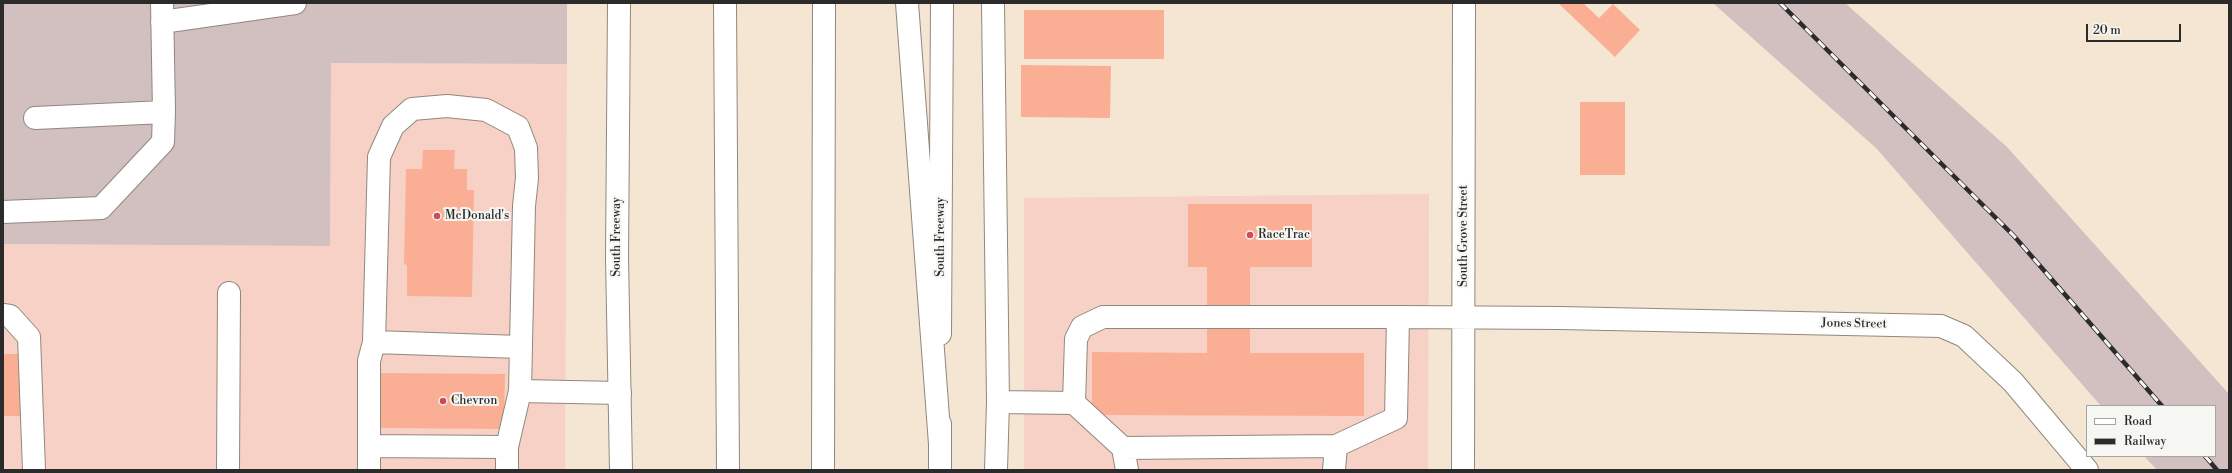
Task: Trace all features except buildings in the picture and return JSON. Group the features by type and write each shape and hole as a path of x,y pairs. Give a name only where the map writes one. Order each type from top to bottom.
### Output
{"main road":[{"path":"3,212 101,208 163,142 164,112 162,13 295,3"},
{"name":"South Freeway","path":"619,3 616,258 621,470"},
{"path":"725,3 728,470"},
{"path":"823,470 824,3"},
{"path":"907,3 940,444"},
{"name":"South Freeway","path":"940,470 942,3"},
{"path":"993,3 998,402 996,470"},
{"name":"South Grove Street","path":"1463,470 1464,3"},
{"path":"370,470 369,361 374,342 379,157 393,126 412,109 446,106 486,110 492,113 518,127 526,148 527,178 524,206 520,391 507,447 508,470"},
{"path":"34,118 164,112"},
{"path":"228,293 228,470"},
{"path":"3,315 10,316 29,337 34,470"},
{"name":"Jones Street","path":"1074,403 1076,339 1082,327 1103,317 1560,318 1941,326 1964,336 2013,382 2086,470"},
{"path":"1123,448 1336,446 1396,418 1398,317"},
{"path":"374,342 520,347"},
{"path":"520,391 620,393"},
{"path":"998,402 1074,403 1123,448 1126,470"},
{"path":"369,446 507,447"},
{"path":"1334,470 1336,446"}],"shaded area":[{"path":"3,3 567,3 567,64 331,63 330,246 3,244"},
{"path":"1713,3 1845,3 2007,147 2229,394 2229,470 2157,470 2145,457 2216,457 2216,405 2100,405 1877,149"},
{"path":"331,63 567,64 565,470 3,470 3,244 330,246"},
{"path":"1429,194 1428,470 1024,470 1024,198"}],"railway":[{"path":"1780,3 2014,236 2161,405"},
{"path":"2206,457 2217,470"}],"place":[{"name":"McDonald's","path":"437,216"},
{"name":"RaceTrac","path":"1250,235"},
{"name":"Chevron","path":"443,401"}]}
